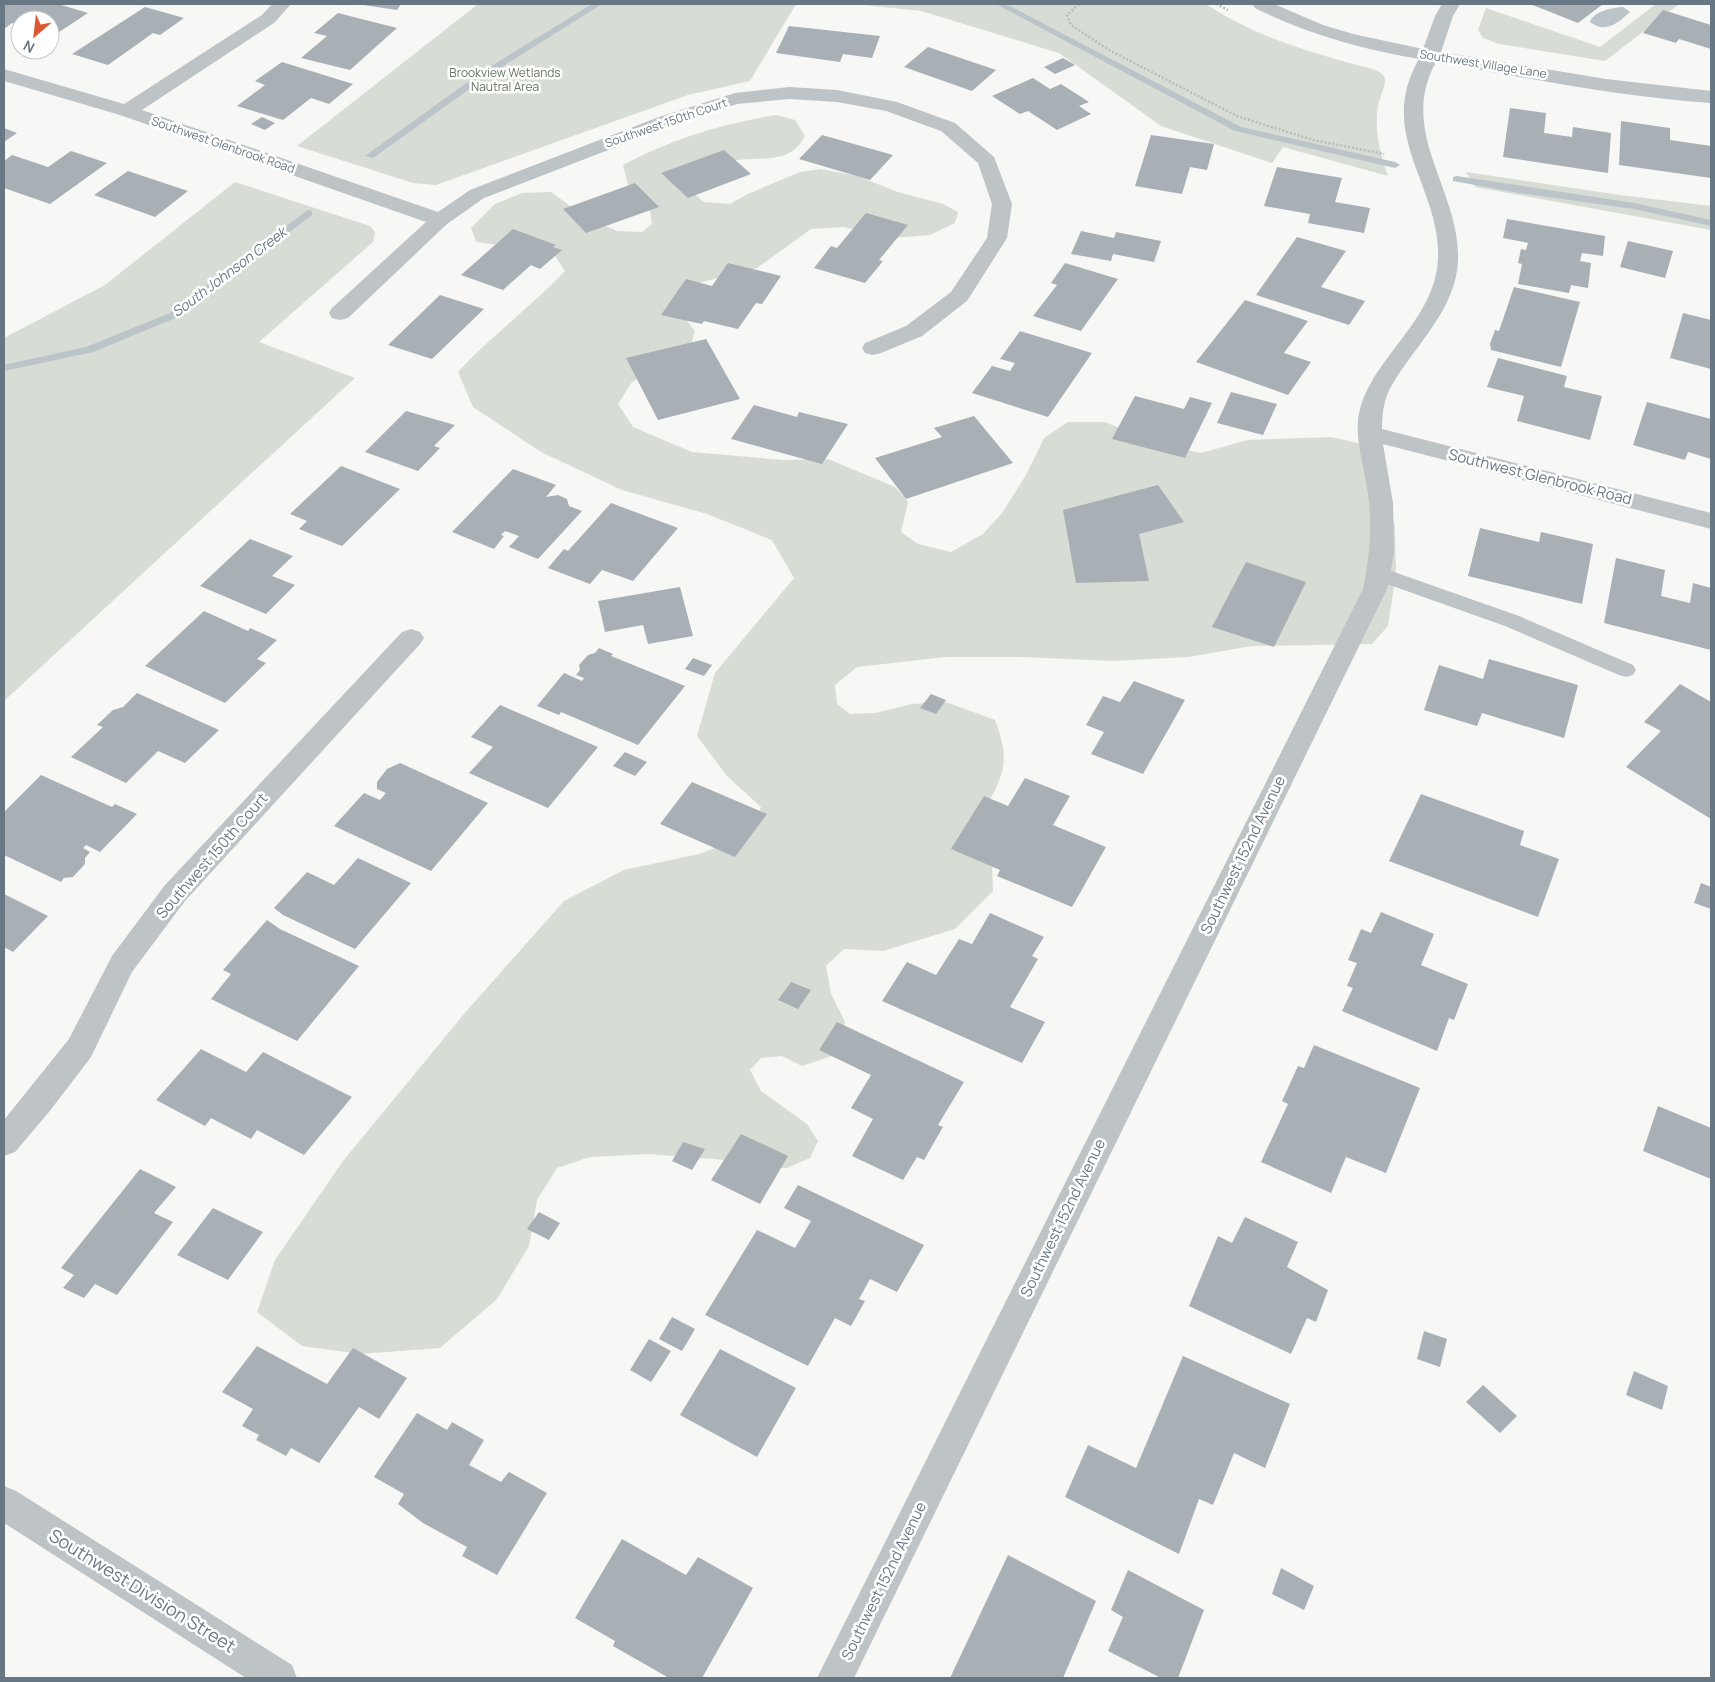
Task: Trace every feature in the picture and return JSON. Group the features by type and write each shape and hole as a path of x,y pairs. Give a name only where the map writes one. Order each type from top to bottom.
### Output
{"street":[{"path":"127,111 268,19 282,4"},
{"name":"Southwest Village Lane","path":"1261,4 1278,14 1361,42 1430,56 1544,75 1711,97"},
{"name":"Southwest 152nd Avenue","path":"836,1678 1375,589 1382,554 1381,503 1370,433 1371,410 1381,384 1423,328 1444,276 1448,260 1446,236 1435,191 1421,159 1412,120 1418,77 1430,56 1444,16 1451,4"},
{"name":"Southwest Glenbrook Road","path":"4,75 127,111 440,220"},
{"name":"Southwest 150th Court","path":"340,313 440,220 477,194 666,121 735,99 789,93 837,96 890,106 948,127 987,161 1002,204 997,238 960,296 914,331 873,348"},
{"name":"Southwest Glenbrook Road","path":"1370,433 1711,521"},
{"name":"Southwest 150th Court","path":"4,1142 38,1103 80,1048 122,964 174,893 411,638"},
{"name":"Southwest Division Street","path":"4,1503 280,1678"}],"lane":[{"path":"1377,573 1512,621 1626,670"}],"path":[{"path":"1079,4 1067,15 1071,25 1109,50 1237,116 1313,140 1377,153 1421,159"}],"green space":[{"name":"Brookview Wetlands Nautral Area","path":"478,4 796,4 750,81 688,95 436,185 413,183 297,146"},
{"path":"854,4 1206,4 1225,16 1266,36 1308,51 1373,69 1382,74 1385,82 1378,106 1377,133 1388,176 1283,147 1272,163 1161,126 1059,53 921,11"},
{"path":"1656,4 1683,4 1678,5 1605,61 1499,44 1483,38 1478,30 1486,8 1600,47"},
{"path":"776,115 795,120 805,136 798,146 781,156 730,162 685,186 704,202 730,204 748,194 800,172 821,169 857,176 898,192 943,204 958,212 955,223 930,235 894,238 844,227 811,229 757,268 687,286 674,305 695,331 690,349 632,382 618,404 633,427 692,452 783,460 828,459 895,487 908,502 901,532 918,544 951,552 983,534 1002,513 1026,475 1044,438 1068,422 1105,422 1153,442 1201,453 1248,440 1331,437 1358,443 1383,470 1395,527 1396,574 1388,626 1372,644 1252,646 1188,657 1113,661 1022,657 945,657 857,667 835,685 837,704 850,714 875,713 912,704 946,702 995,720 1001,736 1004,762 998,784 978,823 992,862 993,891 955,929 883,951 844,949 826,966 831,994 845,1022 838,1054 802,1066 782,1056 761,1058 750,1070 761,1091 807,1124 818,1141 810,1158 787,1168 755,1168 727,1160 647,1154 590,1157 557,1168 537,1200 529,1246 497,1299 440,1348 360,1354 302,1346 257,1312 275,1260 343,1161 464,1014 564,901 624,870 699,854 721,846 754,827 761,807 727,776 697,736 715,673 794,578 772,540 707,514 622,490 541,452 473,407 458,372 565,271 553,253 476,242 471,228 495,204 522,193 551,192 584,216 617,231 642,232 652,224 650,211 630,192 623,165 679,140 736,123"},
{"path":"1466,172 1620,195 1711,206 1711,230 1475,187"},
{"path":"235,182 370,226 375,232 373,242 259,342 355,378 4,701 4,338 105,285"}],"shaded area":[{"path":"1623,7 1630,12 1611,26 1601,27 1590,22 1599,13"}],"building":[{"path":"4,4 58,4 88,13 60,31 60,10 10,10 10,24 4,29"},
{"path":"356,4 401,4 397,10"},
{"path":"1530,4 1603,4 1578,23"},
{"path":"145,7 184,18 160,35 153,33 108,65 72,54"},
{"path":"1663,10 1711,25 1711,49 1679,39 1676,43 1643,33"},
{"path":"338,13 397,28 350,70 301,58 327,36 314,33"},
{"path":"789,26 880,36 872,58 843,54 840,62 776,53"},
{"path":"928,47 996,70 972,91 904,67"},
{"path":"1063,58 1075,65 1055,74 1044,67"},
{"path":"282,62 353,84 329,104 311,98 283,120 237,106 265,85 255,81"},
{"path":"1033,78 1050,89 1061,84 1089,102 1079,106 1091,114 1057,130 1028,111 1020,114 992,96"},
{"path":"1510,108 1546,113 1544,133 1572,137 1573,127 1611,133 1608,173 1503,157"},
{"path":"262,117 275,123 265,130 251,124"},
{"path":"1621,121 1670,128 1670,140 1711,146 1711,178 1619,165"},
{"path":"4,128 17,133 4,142"},
{"path":"822,135 893,155 870,180 799,159"},
{"path":"1151,135 1214,144 1207,170 1190,167 1182,194 1135,186"},
{"path":"724,150 751,174 688,198 661,173"},
{"path":"71,151 107,163 50,204 4,188 4,161 12,155 48,167"},
{"path":"1277,167 1342,178 1335,202 1370,208 1364,233 1308,223 1310,214 1264,206"},
{"path":"128,171 188,191 155,217 94,195"},
{"path":"635,183 659,207 586,233 563,209"},
{"path":"866,213 908,225 879,260 883,261 865,283 814,268 831,246 837,248"},
{"path":"1507,219 1605,236 1603,256 1582,253 1580,261 1591,263 1588,288 1571,285 1569,293 1518,284 1522,264 1518,263 1521,249 1526,250 1528,243 1503,238"},
{"path":"513,229 556,245 553,247 562,250 540,269 531,265 503,290 461,275"},
{"path":"1081,231 1114,238 1116,232 1161,241 1154,262 1113,254 1111,261 1071,254"},
{"path":"1297,237 1346,251 1321,287 1365,301 1349,325 1256,295"},
{"path":"1628,241 1673,251 1665,278 1620,267"},
{"path":"728,263 781,276 762,304 756,303 738,329 704,321 702,324 661,315 686,279 712,286"},
{"path":"1065,263 1118,279 1081,331 1033,316 1057,285 1051,283"},
{"path":"1514,287 1580,302 1561,367 1491,350 1490,344 1495,330 1499,331"},
{"path":"440,295 484,309 432,359 388,345"},
{"path":"1245,300 1308,321 1284,353 1311,362 1288,395 1196,362"},
{"path":"1683,313 1711,320 1711,369 1670,358"},
{"path":"1020,331 1092,353 1048,417 972,393 992,366 1010,371 1015,363 1000,359"},
{"path":"706,339 740,399 658,420 626,358"},
{"path":"1498,358 1567,376 1564,387 1602,396 1590,440 1517,421 1524,396 1487,387"},
{"path":"1231,392 1277,404 1263,435 1217,423"},
{"path":"1135,396 1184,409 1190,397 1212,403 1185,458 1112,439"},
{"path":"1647,402 1711,419 1711,459 1688,452 1685,460 1633,445"},
{"path":"754,405 797,417 799,412 848,424 822,464 731,439"},
{"path":"406,411 455,425 434,446 440,448 418,471 365,452"},
{"path":"974,416 1013,463 906,499 875,458 942,437 934,428"},
{"path":"341,466 400,489 342,546 299,529 307,521 290,514"},
{"path":"513,469 556,485 546,497 558,495 567,499 569,506 582,511 538,559 509,547 519,536 505,531 501,535 504,536 494,549 452,532"},
{"path":"1158,485 1184,522 1139,534 1149,581 1076,583 1063,510"},
{"path":"611,503 678,528 633,581 602,570 590,584 548,568 564,549 568,551"},
{"path":"1480,528 1539,542 1541,532 1593,544 1582,604 1468,576"},
{"path":"250,539 293,556 272,576 295,585 266,614 200,586"},
{"path":"1616,558 1665,570 1661,596 1690,603 1693,583 1711,588 1711,650 1604,623"},
{"path":"1246,562 1306,582 1274,647 1212,627"},
{"path":"680,587 693,636 648,644 643,625 605,632 598,601"},
{"path":"204,611 248,631 250,628 277,640 257,659 266,663 225,703 145,666"},
{"path":"599,648 613,654 611,656 685,686 638,745 561,712 559,715 537,706 564,673 582,681 584,678 576,675 580,670 579,665 588,655 595,653"},
{"path":"693,658 712,665 704,676 685,669"},
{"path":"1489,659 1578,685 1564,738 1482,713 1477,726 1424,710 1439,665 1483,679"},
{"path":"1134,681 1185,700 1143,774 1091,754 1104,732 1086,725 1103,696 1120,702"},
{"path":"1680,684 1711,702 1711,819 1626,767 1661,731 1644,722"},
{"path":"137,693 219,730 185,763 158,751 126,783 71,757 103,727 97,725 113,710 123,707"},
{"path":"931,694 946,700 936,714 920,708"},
{"path":"500,705 598,747 548,808 469,773 493,747 471,737"},
{"path":"625,752 647,762 635,776 613,766"},
{"path":"400,763 488,803 431,871 334,826 364,793 380,800 386,793 377,789 377,782 387,769"},
{"path":"41,775 112,807 115,804 137,814 100,852 86,845 83,848 90,852 85,858 85,864 73,877 64,878 61,882 4,855 4,812"},
{"path":"1025,778 1070,796 1053,825 1106,847 1072,907 997,876 1000,870 951,849 984,796 1008,806"},
{"path":"692,782 767,814 735,857 660,824"},
{"path":"1421,794 1524,831 1520,845 1559,859 1538,917 1389,861"},
{"path":"358,858 411,883 355,949 283,915 274,908 307,872 334,885"},
{"path":"1701,883 1711,887 1711,909 1694,903"},
{"path":"4,894 48,916 13,952 4,947"},
{"path":"1381,912 1434,934 1421,965 1468,984 1454,1020 1449,1018 1437,1051 1342,1011 1353,988 1347,986 1357,963 1348,960 1361,929 1371,933"},
{"path":"990,913 1044,937 1032,956 1038,959 1010,1007 1045,1022 1022,1063 882,1001 907,962 936,975 959,939 972,944"},
{"path":"267,920 280,929 359,966 297,1041 211,999 231,974 223,970"},
{"path":"791,982 811,990 798,1009 778,1000"},
{"path":"837,1022 964,1082 938,1125 943,1127 924,1160 917,1157 903,1180 852,1156 873,1119 851,1108 871,1075 819,1050"},
{"path":"1314,1045 1420,1088 1386,1173 1346,1157 1331,1193 1261,1162 1288,1104 1282,1101 1298,1066 1304,1068"},
{"path":"201,1049 246,1072 263,1052 352,1097 304,1155 257,1130 251,1139 211,1118 205,1126 156,1100"},
{"path":"1658,1106 1711,1128 1711,1179 1643,1151"},
{"path":"741,1134 788,1156 760,1204 711,1180"},
{"path":"683,1142 705,1149 692,1170 672,1161"},
{"path":"140,1169 176,1187 154,1213 173,1222 117,1295 95,1284 84,1298 63,1288 74,1275 61,1268"},
{"path":"798,1185 924,1245 897,1292 870,1279 859,1299 865,1301 851,1326 835,1318 808,1366 705,1315 757,1230 795,1248 811,1221 784,1208"},
{"path":"213,1208 263,1232 228,1280 177,1255"},
{"path":"539,1212 560,1223 549,1240 527,1229"},
{"path":"1245,1217 1298,1242 1287,1267 1328,1290 1316,1322 1307,1318 1291,1354 1189,1306 1218,1236 1232,1243"},
{"path":"672,1317 695,1329 682,1351 659,1339"},
{"path":"1424,1331 1447,1339 1440,1367 1417,1359"},
{"path":"649,1339 671,1351 651,1382 630,1370"},
{"path":"257,1346 327,1384 353,1348 407,1378 379,1419 359,1407 319,1463 291,1448 286,1456 256,1440 259,1435 242,1426 253,1409 222,1392"},
{"path":"720,1349 796,1388 757,1457 680,1415"},
{"path":"1183,1356 1290,1404 1265,1468 1234,1453 1213,1505 1199,1499 1179,1554 1065,1497 1088,1445 1136,1468"},
{"path":"1634,1371 1668,1386 1662,1410 1626,1395"},
{"path":"1483,1385 1517,1416 1500,1433 1466,1402"},
{"path":"417,1413 447,1430 452,1422 484,1440 469,1465 501,1482 509,1472 547,1493 497,1575 462,1556 467,1547 423,1523 398,1504 404,1494 374,1477"},
{"path":"622,1539 686,1575 698,1557 753,1588 702,1678 669,1678 613,1646 615,1641 575,1618"},
{"path":"1008,1555 1096,1601 1063,1678 950,1678"},
{"path":"1281,1568 1314,1586 1304,1610 1272,1594"},
{"path":"1128,1570 1204,1610 1178,1678 1161,1678 1108,1651 1123,1617 1111,1610"}],"waterway":[{"name":"South Johnson Creek","path":"370,156 486,73 598,4"},
{"path":"1000,4 1238,129 1395,165"},
{"path":"1457,179 1519,190 1634,206 1711,223"},
{"name":"South Johnson Creek","path":"4,368 89,350 174,315 308,213"}]}
